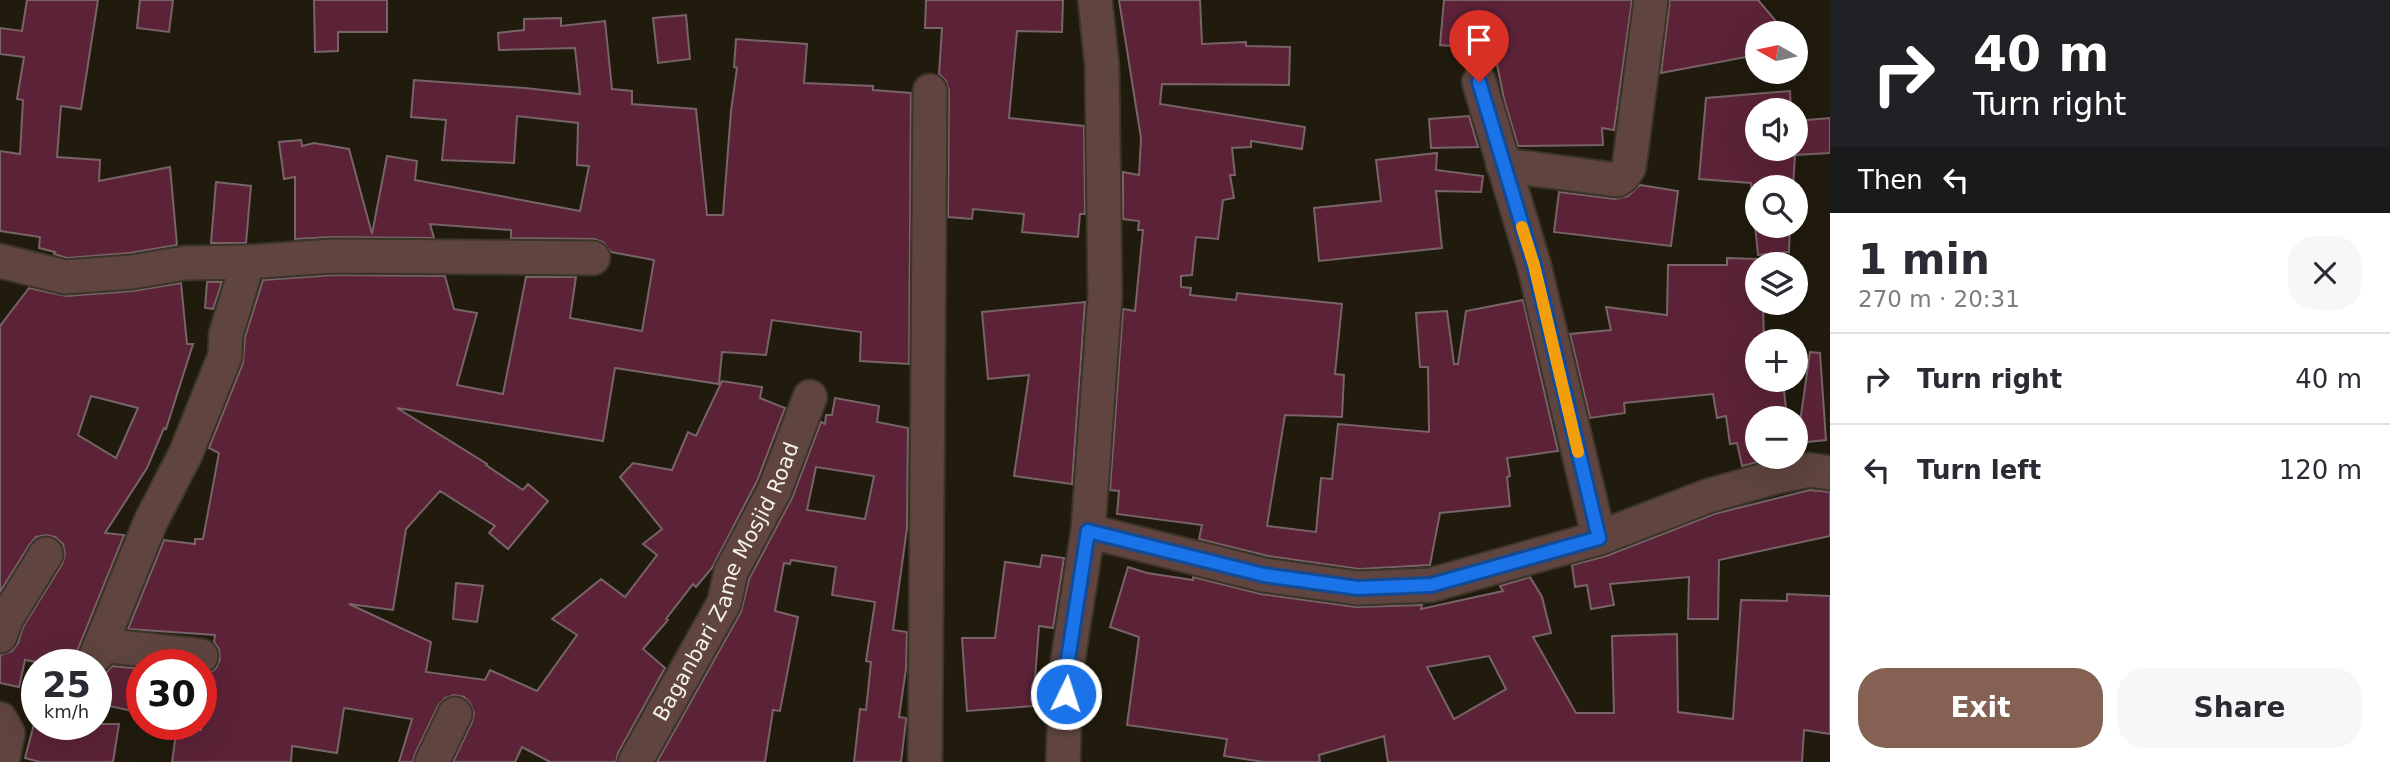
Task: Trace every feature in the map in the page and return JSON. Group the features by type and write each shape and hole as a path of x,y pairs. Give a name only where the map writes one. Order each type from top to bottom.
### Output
{"street":[{"path":"1063,762 1066,672 1088,531 1105,296 1102,65 1095,0"},
{"path":"1503,165 1617,180 1623,176 1629,167 1651,0"},
{"path":"1479,82 1534,265 1599,538"},
{"path":"925,762 930,91"},
{"path":"0,261 65,278 132,272 185,263 333,256 593,258"},
{"path":"126,652 98,650 150,521 186,453 225,356 226,334 247,262"},
{"name":"Baganbari Zame Mosjid Road","path":"635,762 724,603 731,572 775,489 810,397"},
{"path":"1088,531 1264,575 1358,588 1431,585 1599,538 1707,496 1767,479 1810,470 1830,473"},
{"path":"0,636 6,619 46,554"},
{"path":"432,762 455,714"},
{"path":"0,719 8,733 2,762"}],"building":[{"path":"27,0 98,0 81,109 61,106 57,157 100,160 99,181 170,167 177,245 130,253 67,258 39,248 40,237 0,231 0,151 20,154 23,100 17,99 24,57 0,54 0,28 22,31"},
{"path":"140,0 173,0 169,32 137,28"},
{"path":"314,0 387,0 387,32 338,32 338,51 315,52"},
{"path":"926,0 1063,0 1062,32 1017,31 1009,118 1084,126 1085,214 1080,214 1078,237 1022,232 1024,214 973,209 972,219 948,217 949,91 946,81 939,74 942,28 925,28"},
{"path":"1119,0 1200,0 1202,44 1246,42 1246,46 1290,47 1289,85 1162,84 1160,104 1305,127 1302,149 1251,141 1251,147 1232,148 1235,175 1230,175 1234,198 1223,200 1218,239 1196,237 1192,275 1181,276 1181,287 1191,288 1190,295 1236,300 1237,293 1342,304 1335,374 1344,375 1342,417 1285,415 1267,526 1316,532 1321,478 1332,479 1338,424 1429,432 1428,367 1420,367 1416,313 1447,311 1454,364 1458,364 1466,311 1523,300 1558,451 1507,458 1510,506 1440,513 1430,565 1359,569 1268,556 1199,539 1202,525 1117,514 1119,491 1110,490 1123,309 1135,311 1143,230 1138,230 1139,221 1123,219 1123,172 1139,175 1141,138"},
{"path":"1444,0 1632,0 1614,130 1602,128 1603,145 1518,146 1504,99 1494,50 1440,45"},
{"path":"1670,0 1758,0 1776,21 1745,21 1745,57 1661,73"},
{"path":"686,15 690,59 658,63 653,18"},
{"path":"561,18 561,26 605,21 612,89 632,91 632,104 696,109 707,215 723,215 737,68 734,67 736,39 807,44 804,83 873,86 873,90 911,93 909,364 860,361 861,332 772,320 766,355 722,352 719,384 615,368 603,441 397,408 487,464 523,490 528,484 548,501 508,549 489,533 495,526 440,491 406,529 393,610 349,604 431,642 426,672 485,680 490,670 537,691 577,635 552,619 601,579 625,597 657,555 643,544 662,529 620,477 633,463 672,470 688,432 696,436 722,381 762,387 760,398 785,408 757,481 712,568 696,587 693,584 666,619 668,620 643,649 665,668 618,753 616,762 550,762 522,747 515,762 453,762 474,713 464,697 454,695 445,698 438,706 413,762 399,762 412,719 344,708 337,753 292,746 291,762 172,762 175,740 217,740 217,666 220,659 219,649 214,642 215,635 128,629 164,540 195,544 195,539 203,539 219,453 209,448 243,363 245,337 263,280 334,275 445,276 454,309 477,313 457,385 503,394 526,277 576,277 570,318 642,331 654,260 611,252 603,242 594,239 511,238 511,230 430,224 434,238 295,239 295,177 284,179 279,142 301,140 302,146 314,143 349,149 372,234 387,156 417,161 415,180 580,211 589,166 577,165 578,123 517,116 514,163 442,160 446,120 411,117 414,80 580,94 575,48 499,50 498,33 524,30 524,19"},
{"path":"1790,91 1790,98 1745,98 1745,161 1795,161 1794,175 1745,175 1745,183 1699,179 1706,98"},
{"path":"1469,116 1478,147 1431,148 1429,119"},
{"path":"1830,118 1830,153 1808,154 1808,120"},
{"path":"1437,153 1436,170 1483,176 1481,192 1436,191 1442,248 1319,261 1314,208 1381,201 1376,160"},
{"path":"216,182 251,186 246,243 211,243"},
{"path":"1640,185 1678,191 1671,246 1554,232 1559,192 1615,199 1628,196"},
{"path":"1756,238 1790,238 1789,252 1758,252"},
{"path":"1727,258 1745,259 1745,315 1763,315 1764,329 1745,329 1745,392 1784,392 1786,406 1745,406 1745,465 1742,466 1737,443 1730,444 1726,416 1717,418 1713,394 1624,403 1625,413 1590,418 1570,334 1611,330 1606,307 1667,315 1668,265 1727,265"},
{"path":"207,282 222,282 213,309 205,308"},
{"path":"181,283 187,344 193,344 166,429 164,428 147,468 105,533 124,535 78,649 21,649 19,687 0,683 0,655 12,651 18,643 23,627 62,564 65,554 63,544 55,537 36,537 0,592 0,326 29,288 66,296 133,291","holes":["91,396 138,408 116,458 78,435"]},
{"path":"1085,302 1072,484 1014,476 1029,375 988,379 982,312"},
{"path":"1810,352 1820,353 1826,440 1808,442 1808,406 1802,406 1804,392 1808,392"},
{"path":"835,398 879,406 877,422 908,428 907,528 893,630 907,632 906,669 899,717 906,718 901,762 854,762 860,709 866,710 871,662 866,661 875,602 832,595 836,567 791,560 790,564 784,563 775,611 798,617 780,711 773,710 765,762 657,762 741,612 749,579 792,498 821,422 825,424 826,415 832,415","holes":["816,467 874,476 865,519 807,510"]},
{"path":"1810,490 1830,492 1830,536 1719,560 1718,619 1688,619 1689,577 1610,584 1614,605 1591,609 1587,585 1575,587 1572,565 1606,556 1714,514"},
{"path":"1042,555 1064,558 1053,628 1039,626 1033,706 967,711 962,638 995,638 1005,562 1040,567"},
{"path":"1128,567 1147,573 1193,580 1193,577 1261,594 1356,607 1422,605 1421,609 1503,591 1500,586 1530,577 1542,597 1551,633 1533,637 1576,713 1614,713 1612,636 1677,634 1678,712 1733,719 1741,600 1787,601 1787,594 1830,596 1830,734 1804,730 1802,762 1388,762 1384,736 1319,755 1320,762 1264,762 1224,756 1227,739 1127,725 1139,637 1110,627","holes":["1489,656 1506,689 1454,719 1427,667"]},
{"path":"456,583 483,586 477,622 453,619"},
{"path":"112,666 126,667 126,710 112,707"},
{"path":"112,724 119,724 113,762 40,762 25,758 30,740 112,740"}],"slow traffic":[{"path":"1522,227 1534,265 1578,452"}],"route":[{"path":"1066,694 1066,672 1088,531 1264,575 1358,588 1431,585 1599,538 1534,265 1479,82"}]}
